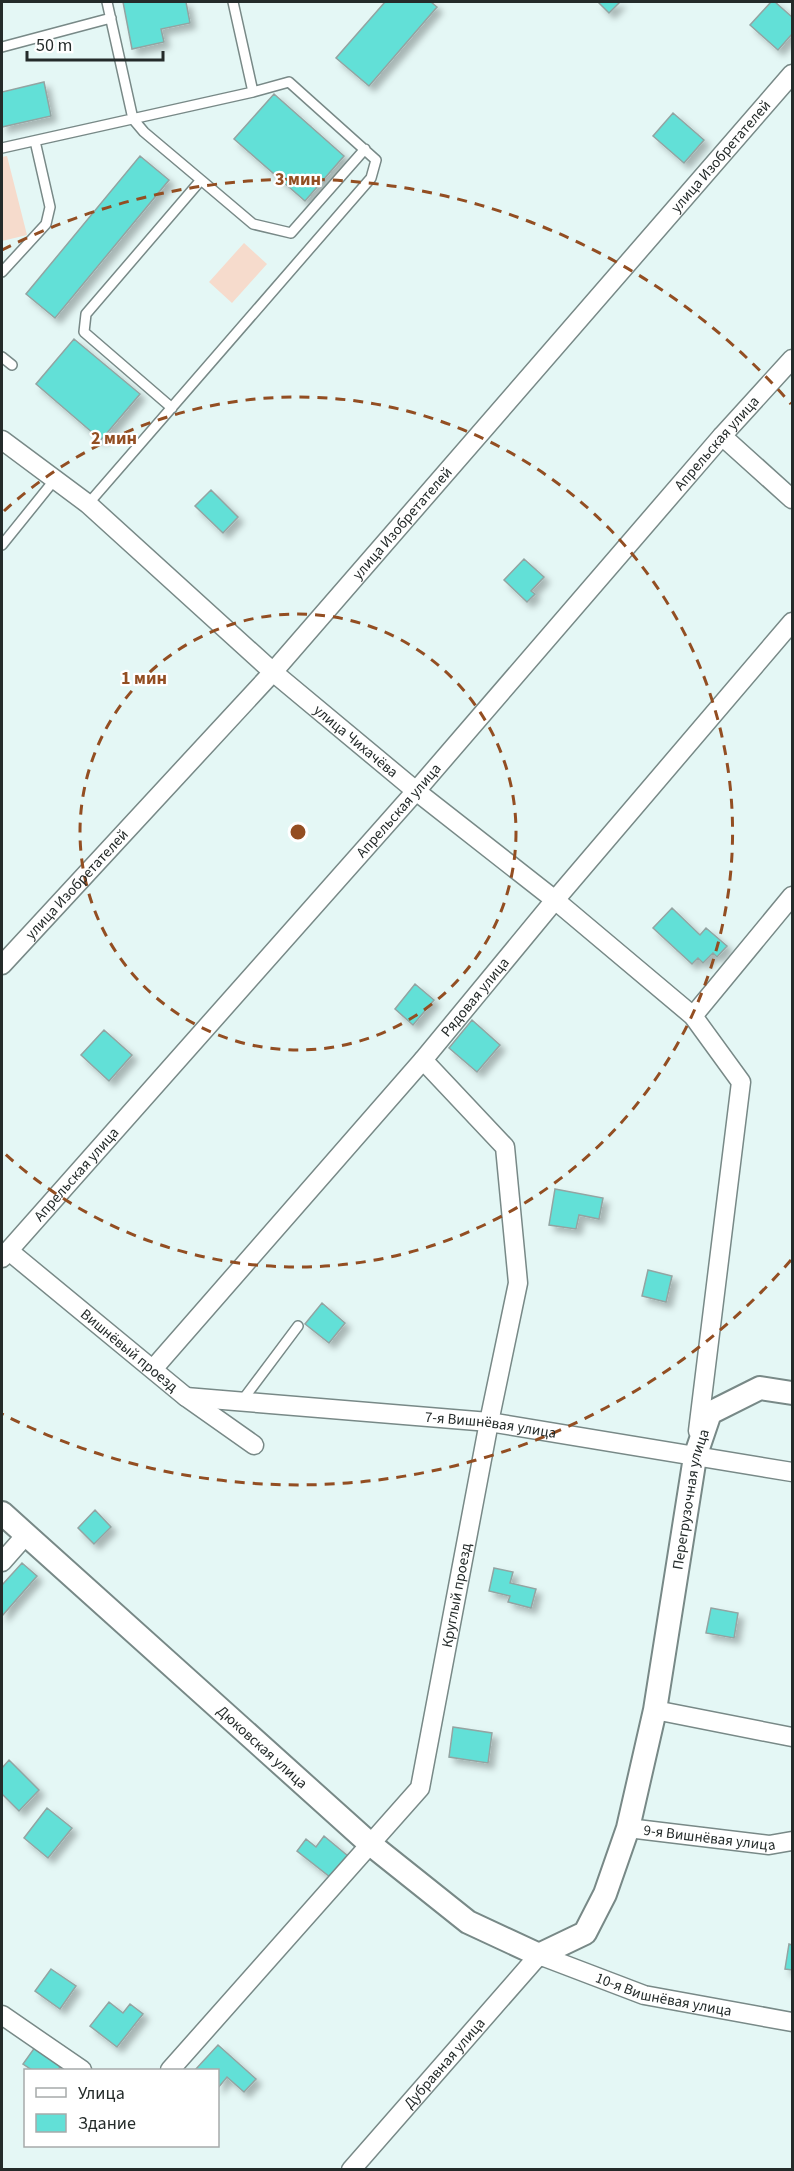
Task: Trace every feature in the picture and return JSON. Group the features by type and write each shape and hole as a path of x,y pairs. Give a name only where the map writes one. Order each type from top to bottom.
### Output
{"street":[{"name":"улица Изобретателей","path":"2,965 273,672 792,74"},
{"name":"Апрельская улица","path":"5,1255 416,791 722,436 792,359"},
{"path":"722,436 792,499"},
{"name":"улица Чихачёва","path":"2,440 88,504 273,672 416,791 555,900 693,1016"},
{"name":"Рядовая улица","path":"153,1369 423,1060 555,900 792,622"},
{"path":"693,1016 792,896"},
{"name":"Перегрузочная улица","path":"539,1955 585,1933 605,1894 628,1828 655,1710 695,1457 741,1082 693,1016"},
{"name":"Круглый проезд","path":"171,2069 420,1788 489,1422 518,1283 505,1147 423,1060"},
{"name":"Вишнёвый проезд","path":"5,1255 186,1397 254,1445"},
{"path":"695,1457 711,1413 760,1388 792,1393"},
{"name":"7-я Вишнёвая улица","path":"186,1397 489,1422 792,1472"},
{"name":"Дюковская улица","path":"2,1513 369,1843 468,1922 539,1955"},
{"path":"2,1562 25,1536"},
{"path":"655,1710 792,1737"},
{"name":"9-я Вишнёвая улица","path":"628,1828 769,1845 792,1840"},
{"name":"10-я Вишнёвая улица","path":"539,1955 644,1995 792,2022"},
{"name":"Дубравная улица","path":"351,2169 539,1955"},
{"path":"2,2015 81,2069"}],"lane":[{"path":"107,2 133,119 144,132 253,224 291,233 365,149"},
{"path":"233,2 254,92"},
{"path":"2,47 111,18"},
{"path":"2,148 290,82 376,159 371,178 88,504"},
{"path":"3,266 46,224 50,207 34,141"},
{"path":"172,408 84,332 86,314 201,180"},
{"path":"2,357 12,365"},
{"path":"3,541 56,478"},
{"path":"241,1402 298,1326"}],"shaded area":[{"path":"7,156 27,235 2,241 2,157"},
{"path":"244,243 267,264 232,303 209,282"}],"building":[{"path":"123,2 186,2 190,23 161,29 164,42 132,49"},
{"path":"385,2 431,2 437,7 369,86 336,58"},
{"path":"598,2 620,2 609,13"},
{"path":"771,2 775,2 792,17 792,34 778,50 750,25"},
{"path":"44,82 51,116 2,127 2,92"},
{"path":"274,94 344,156 305,201 234,139"},
{"path":"673,113 704,140 684,163 653,136"},
{"path":"140,156 169,180 55,318 26,294"},
{"path":"74,339 140,394 101,440 36,384"},
{"path":"211,490 238,517 223,533 195,506"},
{"path":"524,559 544,577 531,591 535,594 527,602 504,580"},
{"path":"672,908 700,935 706,928 727,946 717,957 713,953 703,963 698,958 692,964 653,928"},
{"path":"415,984 434,1000 413,1025 395,1009"},
{"path":"472,1020 500,1045 477,1072 449,1048"},
{"path":"104,1030 132,1055 109,1081 81,1055"},
{"path":"555,1189 603,1198 599,1219 579,1215 576,1229 549,1225"},
{"path":"648,1270 672,1276 666,1302 642,1296"},
{"path":"322,1303 345,1323 329,1343 305,1324"},
{"path":"95,1510 111,1527 94,1544 78,1528"},
{"path":"22,1563 37,1576 2,1616 2,1585"},
{"path":"494,1568 513,1572 510,1583 536,1589 531,1608 508,1602 510,1596 489,1591"},
{"path":"711,1608 738,1613 734,1638 706,1633"},
{"path":"453,1727 492,1733 488,1763 449,1757"},
{"path":"9,1760 39,1790 19,1811 2,1794 2,1768"},
{"path":"47,1808 72,1828 48,1858 24,1838"},
{"path":"324,1836 348,1856 330,1877 297,1851 306,1839 316,1847"},
{"path":"789,1944 792,1945 792,1970 785,1969"},
{"path":"51,1969 76,1986 60,2009 35,1991"},
{"path":"109,2002 123,2013 130,2004 143,2014 117,2047 90,2026"},
{"path":"38,2043 64,2061 59,2069 30,2069 23,2064"},
{"path":"218,2045 256,2079 244,2092 227,2077 219,2087 219,2069 196,2069"}]}
